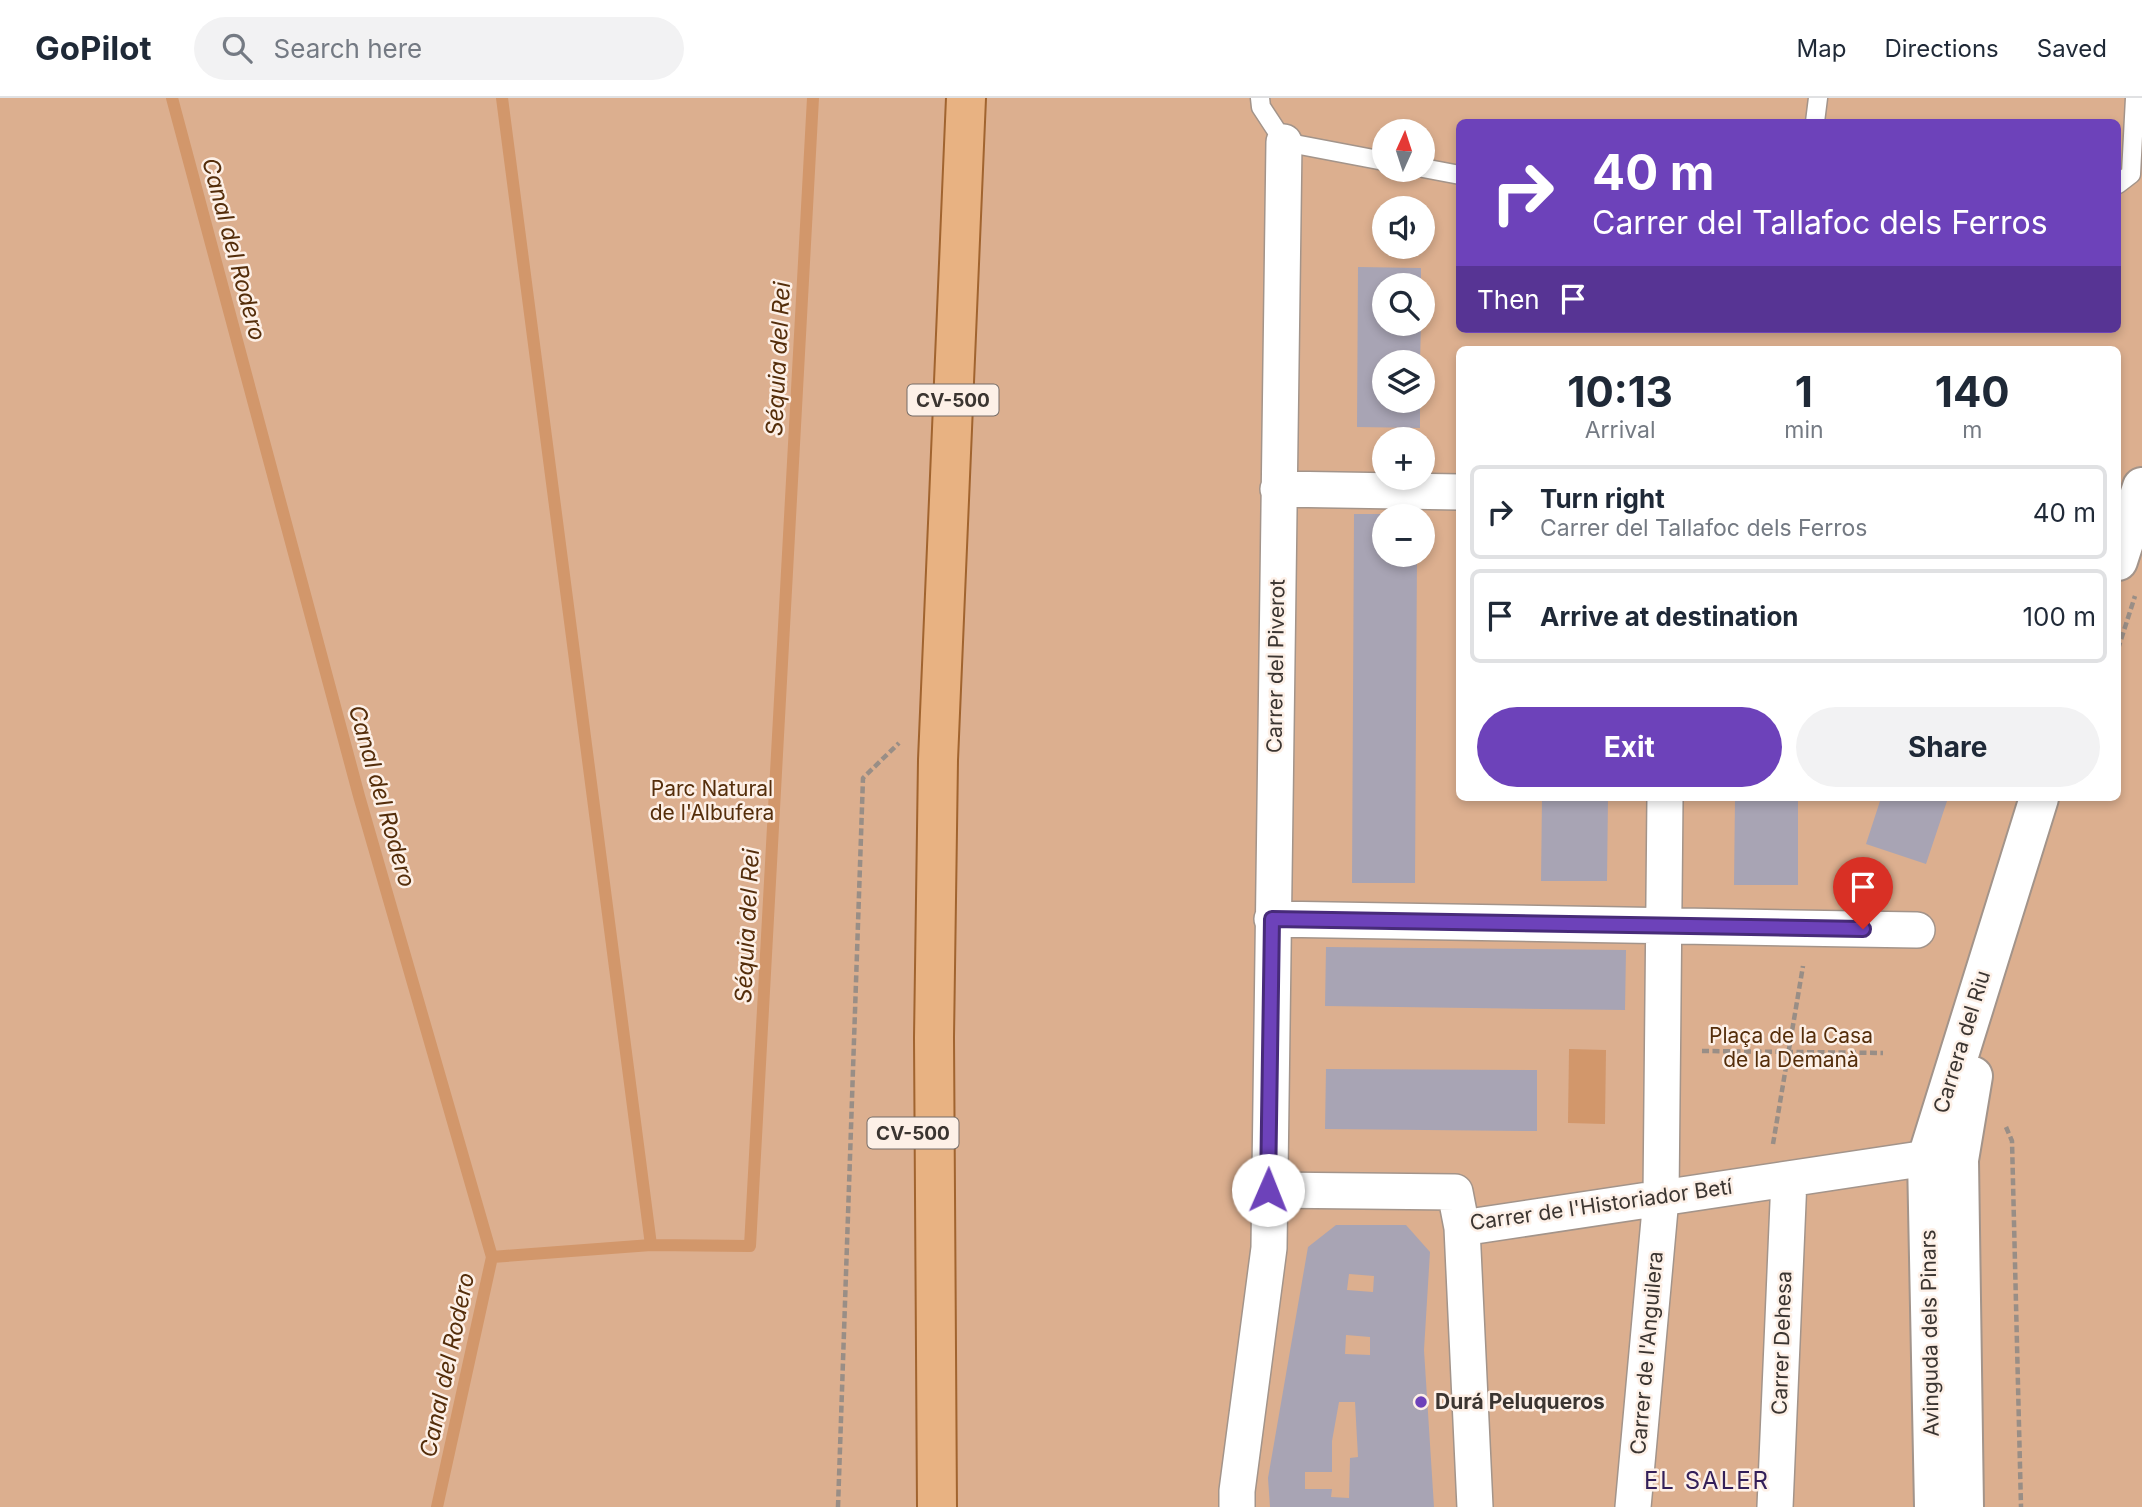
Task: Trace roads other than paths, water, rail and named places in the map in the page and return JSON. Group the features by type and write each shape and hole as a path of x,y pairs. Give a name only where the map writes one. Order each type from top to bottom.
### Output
{"main road":[{"name":"CV-500","path":"937,1507 934,1038 938,760 966,98"},
{"name":"CV-500","path":"911,1507 913,1037 938,760"}],"street":[{"name":"Carrer del Piverot","path":"1237,1507 1269,1248 1284,142"},
{"path":"1278,489 1456,492"},
{"path":"2128,574 2132,497"},
{"name":"Carrer de l'Anguilera","path":"1633,1507 1661,1198 1665,801"},
{"name":"Carrera del Riu","path":"1943,1159 1997,925 2038,801"},
{"path":"1272,919 1917,930"},
{"name":"Carrer de l'Historiador Betí","path":"1268,1190 1455,1192 1462,1228 1943,1159"},
{"name":"Avinguda dels Pinars","path":"1934,1507 1943,1159"},
{"name":"Avinguda dels Pinars","path":"1943,1159 1964,1507"},
{"name":"Carrer Dehesa","path":"1775,1507 1789,1179"},
{"path":"1462,1228 1475,1507"}],"lane":[{"path":"1260,98 1261,107 1284,142 1372,159"},
{"path":"1815,119 1818,98"},
{"path":"2121,182 2131,174 2135,98"},
{"path":"1435,170 1456,174"}],"waterway":[{"name":"Canal del Rodero","path":"172,98 359,796 492,1257 437,1507"},
{"path":"502,98 651,1245"},
{"name":"Séquia del Rei","path":"492,1257 651,1245 750,1246 813,98"}],"place":[{"name":"Durá Peluqueros","path":"1421,1402"}],"district":[{"name":"EL SALER","path":"1707,1481"}],"park label":[{"name":"Parc Natural de l'Albufera","path":"712,801"},
{"name":"Plaça de la Casa de la Demanà","path":"1791,1048"}]}
